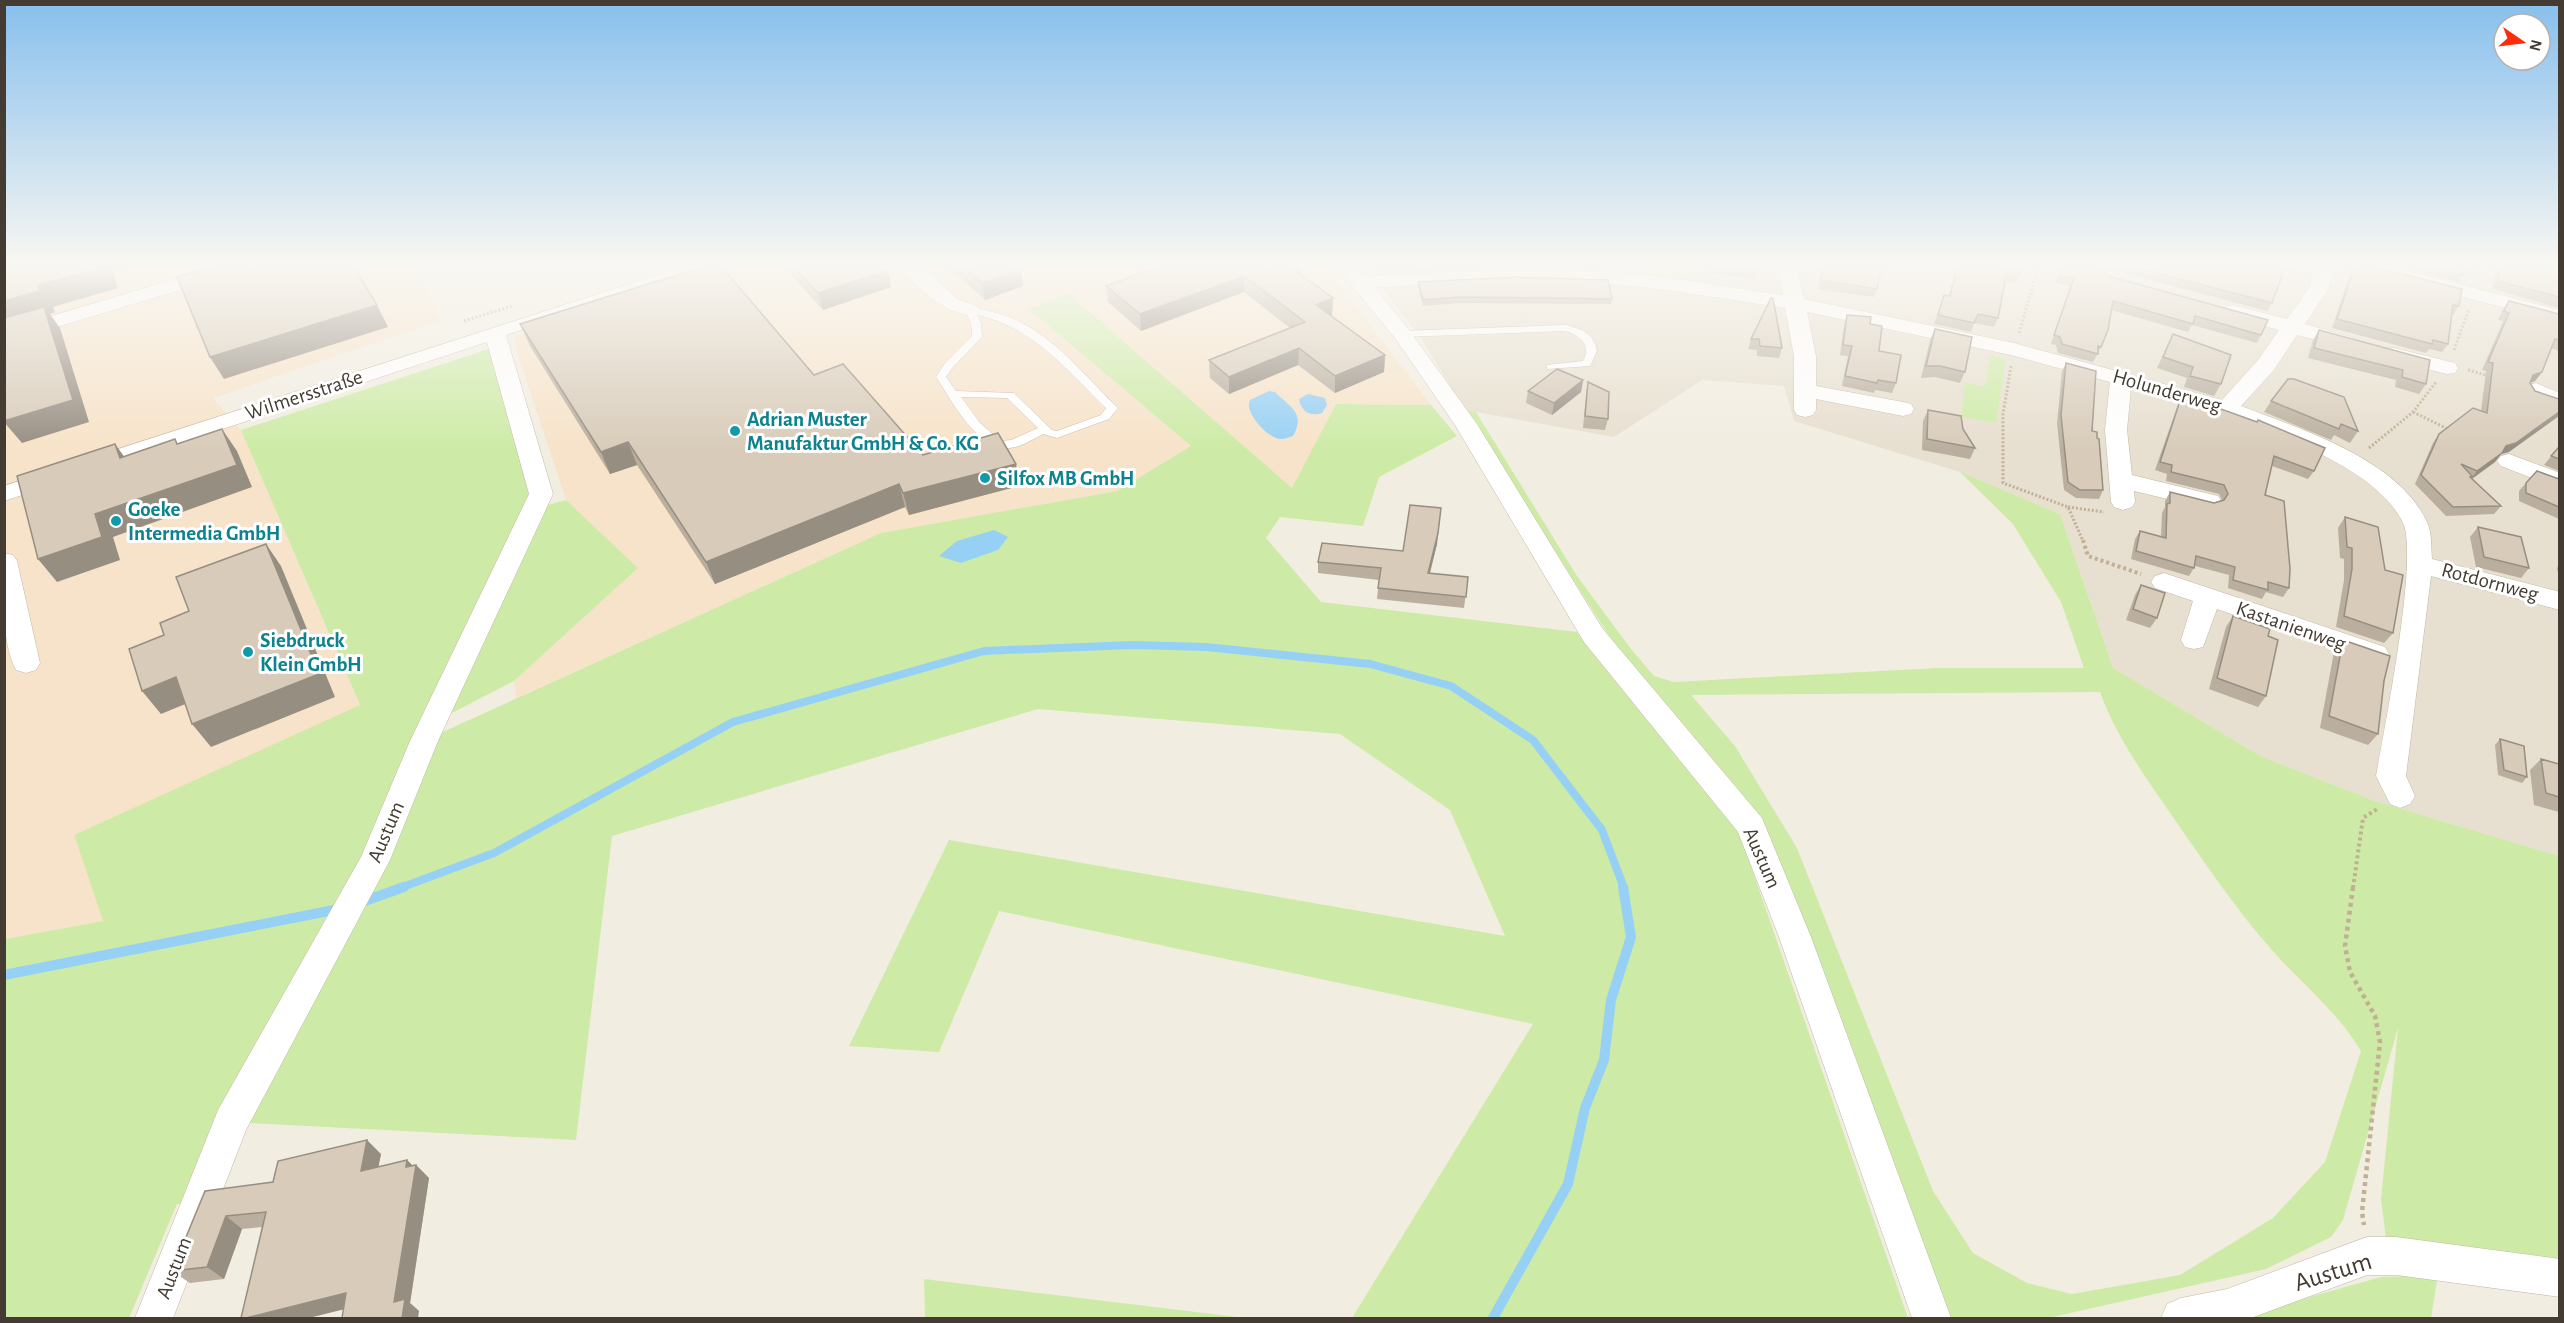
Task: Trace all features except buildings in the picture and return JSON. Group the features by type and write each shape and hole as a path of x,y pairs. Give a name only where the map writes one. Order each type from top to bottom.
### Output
{"street":[{"path":"4,337 38,327"},
{"name":"Wilmersstraße","path":"4,494 512,327"},
{"name":"Austum","path":"1396,327 1466,424 1593,635 1750,826 1795,937 1931,1318"},
{"path":"1798,327 1805,356 1805,401 1903,409"},
{"name":"Holunderweg","path":"1907,327 2014,349 2226,408 2320,444 2375,477 2397,497 2416,524 2420,564 2391,777 2400,796"},
{"path":"2226,408 2266,365 2292,327 2454,368"},
{"name":"Austum","path":"154,1318 231,1122 375,860 424,741 541,494 495,332"},
{"path":"2121,378 2116,430 2122,491 2209,501"},
{"path":"2536,390 2559,402"},
{"path":"2509,461 2559,482"},
{"path":"4,561 26,663"},
{"name":"Rotdornweg","path":"2420,564 2559,601"},
{"name":"Kastanienweg","path":"2164,582 2408,665"},
{"name":"Kastanienweg","path":"2194,640 2207,598"},
{"name":"Austum","path":"2181,1318 2227,1308 2367,1256 2418,1258 2559,1278"}],"lane":[{"path":"976,327 977,337 949,365 941,377 964,414 997,444 1006,445 1045,429"},
{"path":"953,394 1010,395 1045,429 1057,435 1106,417 1112,408 1047,346 1021,327"},
{"path":"1402,334 1565,328 1577,330 1586,335 1593,351 1591,359 1586,364 1551,367"}],"path":[{"path":"2021,327 2014,349 2004,414 2003,483 2068,507 2114,513 2122,491"},
{"path":"2454,368 2493,377"},
{"path":"2413,412 2456,434"},
{"path":"2068,507 2079,529 2088,556 2164,582"},
{"path":"2367,1256 2362,1212 2380,1042 2375,1016 2350,972 2345,946 2363,818 2400,796"}],"shaded area":[{"path":"5,327 421,327 213,398 241,430 360,706 74,835 103,921 5,939"},
{"path":"544,327 1051,327 1191,446 1117,491 881,533 516,698 514,681 638,568 566,500 512,337"},
{"path":"1107,327 1371,327 1431,405 1336,404 1293,489"},
{"path":"1412,327 2559,327 2559,856 2375,801 2262,757 2113,668 2060,514 1960,472 1794,421 1784,386 1702,380 1614,437 1465,410"}],"green space":[{"path":"1050,327 1107,327 1292,488 1336,404 1431,405 1457,436 1379,477 1363,526 1280,517 1266,538 1321,602 1577,632 1739,832 1908,1318 1352,1318 1533,1024 999,911 939,1052 849,1046 949,840 1505,936 1450,810 1340,734 1038,709 612,836 576,1140 231,1122 199,1203 177,1204 129,1318 5,1318 5,939 103,921 74,835 360,705 241,430 498,346 541,494 425,740 881,533 1117,491 1191,446"},
{"path":"1991,355 2006,359 1996,423 1962,417 1964,382 1985,387"},
{"path":"1465,410 1476,412 1577,576 1631,649 1654,676 1674,682 1937,668 2084,668 2061,602 2013,524 1960,472 2060,514 2113,668 2262,757 2375,801 2559,856 2559,1263 2386,1239 2381,1199 2398,1028 2343,1220 2331,1237 2266,1269 2048,1318 1946,1318 1813,952 1764,825 1611,639","holes":["2100,692 2142,772 2232,901 2271,949 2341,1023 2361,1051 2325,1162 2273,1218 2180,1275 2072,1294 2027,1283 1973,1253 1933,1191 1797,848 1735,746 1691,695"]},
{"path":"566,500 638,568 514,681 448,715 548,505"},
{"path":"2438,1275 2431,1318 2236,1318 2381,1277"},
{"path":"924,1279 1245,1318 925,1318"}],"water":[{"path":"1269,391 1275,392 1291,406 1297,416 1297,428 1293,436 1284,439 1276,438 1265,431 1252,415 1250,400"},
{"path":"1308,394 1325,398 1327,405 1322,413 1310,414 1304,410 1299,399"},
{"path":"994,530 1008,537 998,550 961,563 939,556 957,541"}],"waterway":[{"path":"400,888 494,853 733,722 984,651 1132,645 1206,647 1370,664 1451,686 1533,740 1602,830 1624,888"},
{"path":"362,902 404,887"},
{"path":"1493,1318 1568,1184 1585,1108 1604,1060 1611,1000 1631,937 1623,887"},
{"path":"4,975 339,909"}],"place":[{"name":"Adrian Muster Manufaktur GmbH & Co. KG","path":"735,431"},
{"name":"Silfox MB GmbH","path":"985,478"},
{"name":"Goeke Intermedia GmbH","path":"116,521"},
{"name":"Siebdruck Klein GmbH","path":"248,652"}]}
